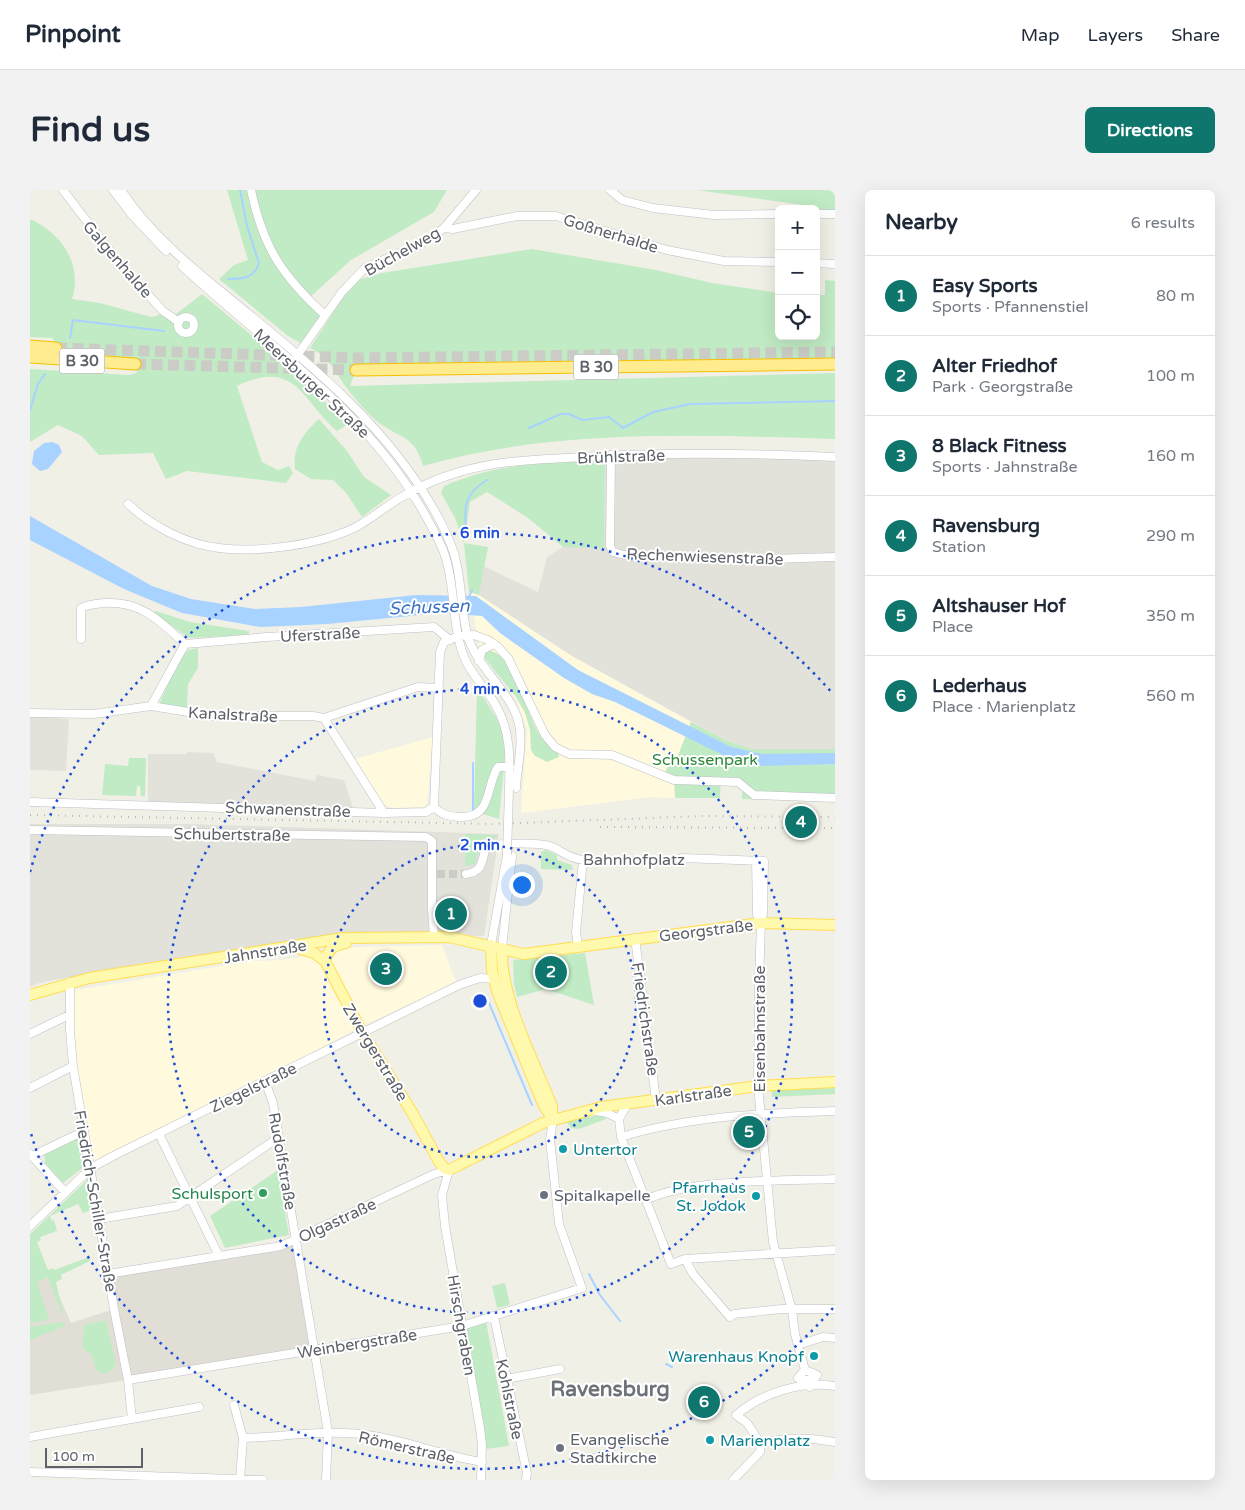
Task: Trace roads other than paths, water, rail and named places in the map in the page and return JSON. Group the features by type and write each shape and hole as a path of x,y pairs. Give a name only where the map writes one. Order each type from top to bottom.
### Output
{"highway":[{"name":"B 30","path":"30,346 56,348"},
{"name":"B 30","path":"30,358 135,364"},
{"name":"B 30","path":"356,370 835,364"}],"main road":[{"name":"Georgstraße","path":"496,947 524,954 761,923 835,925"},
{"name":"Jahnstraße","path":"30,996 70,982 294,947 328,939 434,936 496,947"},
{"path":"294,947 314,953 325,961 328,950 334,946 373,937"},
{"name":"Meersburger Straße","path":"496,947 493,980 542,1104 552,1120"},
{"name":"Meersburger Straße","path":"496,947 504,986 552,1106 552,1120"},
{"name":"Zwergerstraße","path":"325,961 362,1032 413,1114 438,1160 444,1168 449,1170"},
{"name":"Karlstraße","path":"552,1120 580,1112 628,1104 758,1086 835,1082"},
{"name":"Olgastraße","path":"449,1170 518,1134 552,1120"}],"street":[{"name":"Galgenhalde","path":"63,190 118,262 163,311 179,322"},
{"name":"Meersburger Straße","path":"113,190 159,245 210,292 295,358 363,428 411,491 443,550 455,586 464,618 465,659 496,705 505,725 512,789"},
{"name":"Meersburger Straße","path":"121,190 166,245 375,429 420,487 452,545 457,566 455,586 456,618 463,636 506,695 517,718 521,737 512,789 509,855 496,947"},
{"path":"251,190 256,214 274,258 291,283 325,315"},
{"name":"Büchelweg","path":"295,358 342,292 365,268 421,244 444,228 476,190"},
{"path":"610,190 622,200 653,208 714,215 775,214"},
{"path":"820,214 835,214"},
{"name":"Goßnerhalde","path":"444,228 453,229 517,216 556,216 667,250 724,261 775,262"},
{"path":"820,263 831,264"},
{"name":"Brühlstraße","path":"128,504 146,520 187,540 218,548 255,548 308,542 356,527 411,491 494,464 611,455 708,452 835,457"},
{"name":"Rechenwiesenstraße","path":"611,455 610,546 613,552 628,556 740,560 835,557"},
{"path":"81,639 81,608 94,604 126,603 146,612 185,644 151,706"},
{"name":"Uferstraße","path":"185,644 267,636 434,626 450,640"},
{"path":"510,767 498,767 482,809 473,816 447,816 434,807 440,652 444,642 463,636 483,638 494,644 508,658 545,735 555,747 569,754 612,756 674,780 738,782 754,795 835,798"},
{"path":"479,660 482,650 494,644"},
{"path":"384,812 324,718 418,687 439,688"},
{"name":"Kanalstraße","path":"30,713 80,714 151,706 213,716 313,716 324,718"},
{"name":"Schwanenstraße","path":"30,802 384,812 426,812 434,807"},
{"name":"Schubertstraße","path":"30,830 426,837 432,841 434,936"},
{"name":"Bahnhofplatz","path":"466,874 475,873 481,868 484,852 490,844 546,845 568,858 583,860 734,859 760,861"},
{"path":"578,946 576,932 583,860"},
{"name":"Eisenbahnstraße","path":"760,861 757,914 761,923 758,1086 767,1182 775,1252 792,1310 798,1345 805,1370 817,1375 809,1383"},
{"name":"Friedrichstraße","path":"635,938 656,1100"},
{"name":"Ziegelstraße","path":"30,1226 91,1168 362,1032 464,984 480,978 493,980"},
{"name":"Friedrich-Schiller-Straße","path":"70,982 69,1015 73,1066 128,1380 132,1419"},
{"path":"30,1034 69,1015"},
{"path":"30,1088 73,1066"},
{"name":"Rudolfstraße","path":"266,1081 272,1103 328,1432 326,1480"},
{"path":"628,1104 619,1123 621,1137 671,1264 685,1259 775,1252 835,1250"},
{"path":"580,1112 601,1111 619,1123"},
{"path":"621,1137 652,1128 761,1113 835,1111"},
{"name":"Weinbergstraße","path":"128,1380 458,1326 494,1317 582,1288 558,1224 550,1139 552,1120"},
{"path":"65,1192 31,1155 84,1131"},
{"path":"159,1134 219,1256"},
{"path":"99,1219 177,1206 278,1138"},
{"name":"Olgastraße","path":"108,1274 281,1246 434,1174 449,1170"},
{"name":"Hirschgraben","path":"449,1170 442,1195 445,1226 458,1326 480,1428 481,1480"},
{"path":"646,1200 656,1195 682,1189 835,1179"},
{"path":"685,1259 693,1274 730,1317 734,1314 835,1309"},
{"name":"Kohlstraße","path":"494,1317 527,1473 526,1480"},
{"path":"798,1345 823,1337 835,1338"},
{"path":"506,1379 560,1369"},
{"path":"733,1480 747,1468 760,1452 761,1444 747,1423 736,1415 750,1403 785,1390 809,1383 835,1386"},
{"path":"234,1405 243,1438 240,1480"},
{"path":"30,1438 199,1407"},
{"name":"Römerstraße","path":"243,1438 283,1438 328,1432 374,1436 457,1458 482,1462"},
{"path":"761,1444 785,1438 809,1438 835,1442"},
{"path":"30,1472 264,1480"}],"water":[{"path":"53,442 59,445 62,452 48,469 40,471 32,464 34,451 44,443"},
{"name":"Schussen","path":"30,516 152,586 191,599 255,609 301,607 416,595 476,596 578,670 731,747 762,754 835,753 835,764 762,766 725,756 615,702 592,694 564,678 500,633 482,616 441,613 327,624 260,627 182,613 124,589 30,540"}],"waterway":[{"path":"228,279 243,278 251,275 259,263 247,226 240,190"},
{"path":"70,338 73,320 164,331"},
{"path":"30,410 38,384 45,374"},
{"path":"529,428 561,414 569,414 582,420 609,417 623,428 653,412 690,404 835,401"},
{"path":"466,531 465,514 467,501 474,490 487,480"},
{"name":"Schussen","path":"469,597 472,590"},
{"path":"473,763 473,811"},
{"path":"486,996 532,1105"},
{"path":"589,1274 600,1295 620,1321"},
{"path":"666,1364 672,1367"},
{"path":"701,1386 706,1389 713,1404"}],"tunnel":[{"path":"56,348 358,358 835,352"},
{"path":"135,364 356,370"},
{"path":"437,874 466,874"}],"railway":[{"path":"30,815 493,824 702,816 835,817"},
{"path":"600,827 835,828"}],"place":[{"name":"Ravensburg","path":"801,822"},
{"name":"Easy Sports","path":"451,914"},
{"name":"8 Black Fitness","path":"386,969"},
{"name":"Alter Friedhof","path":"551,972"},
{"name":"Altshauser Hof","path":"749,1132"},
{"name":"Untertor","path":"563,1149"},
{"name":"Schulsport","path":"263,1193"},
{"name":"Spitalkapelle","path":"544,1195"},
{"name":"Pfarrhaus St. Jodok","path":"756,1196"},
{"name":"Warenhaus Knopf","path":"814,1356"},
{"name":"Lederhaus","path":"704,1402"},
{"name":"Marienplatz","path":"710,1440"},
{"name":"Evangelische Stadtkirche","path":"560,1448"}],"district":[{"name":"Ravensburg","path":"610,1389"}],"park label":[{"name":"Schussenpark","path":"705,759"}]}
